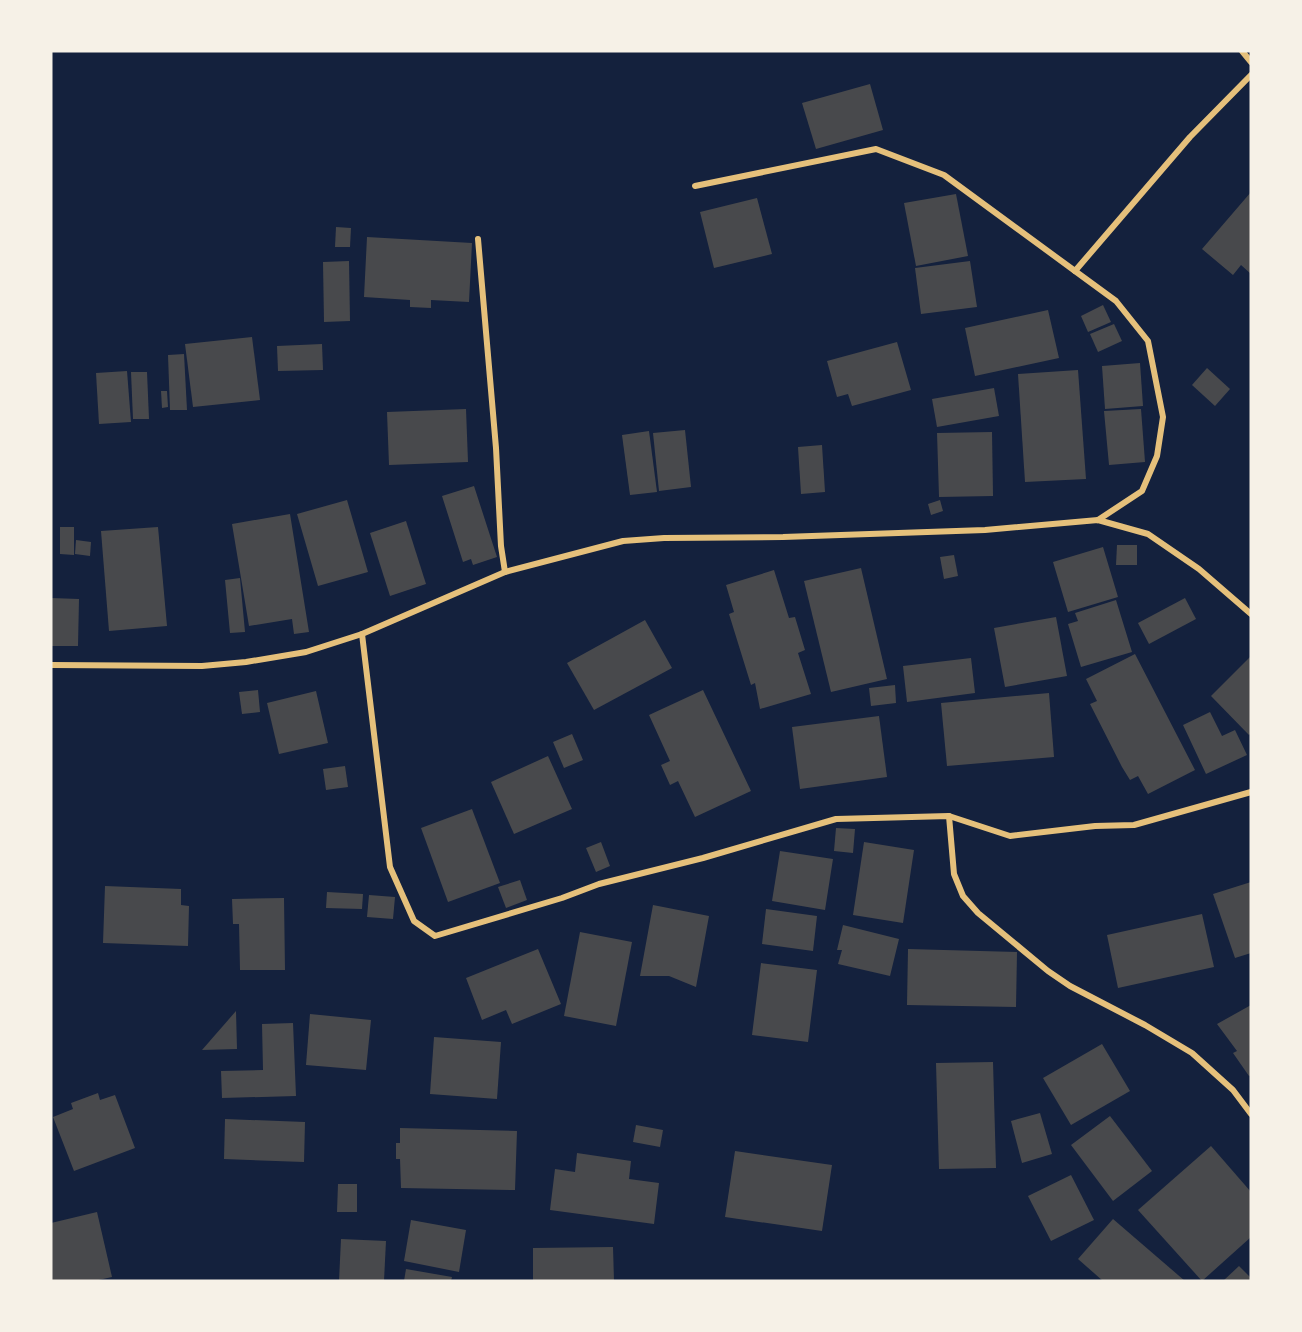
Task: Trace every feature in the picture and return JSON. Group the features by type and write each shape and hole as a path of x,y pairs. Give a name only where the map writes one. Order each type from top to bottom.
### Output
{"street":[{"path":"1242,51 1251,62"},
{"path":"1075,270 1190,137 1251,75"},
{"path":"695,186 876,149 944,175 1116,301 1148,341 1163,417 1157,456 1142,491 1098,520"},
{"path":"478,239 496,448 500,535 505,572"},
{"path":"51,665 202,666 246,662 306,652 362,634 505,572 623,541 664,538 985,530 1098,520 1148,534 1199,569 1251,615"},
{"path":"362,634 390,867 414,921 435,936 562,898 599,884 703,858 836,819 949,816 1010,836 1095,826 1134,825 1251,792"},
{"path":"949,816 954,874 963,896 978,913 1048,971 1070,986 1145,1024 1192,1053 1233,1090 1251,1114"}],"building":[{"path":"870,84 883,130 816,149 802,103"},
{"path":"1251,192 1251,274 1241,265 1233,275 1202,249"},
{"path":"956,194 968,256 916,266 904,203"},
{"path":"757,198 772,254 714,268 700,212"},
{"path":"336,227 351,228 350,247 335,247"},
{"path":"367,237 472,243 469,302 431,300 431,308 410,307 410,300 364,297"},
{"path":"349,261 350,321 324,322 323,262"},
{"path":"970,261 977,307 921,314 915,268"},
{"path":"1103,305 1111,322 1088,332 1081,316"},
{"path":"1048,310 1059,358 975,376 965,328"},
{"path":"1114,324 1122,341 1098,352 1090,334"},
{"path":"252,337 260,400 193,407 185,344"},
{"path":"897,342 911,390 852,406 848,394 837,397 827,361"},
{"path":"322,344 323,370 278,371 277,346"},
{"path":"184,354 187,410 170,410 168,355"},
{"path":"1140,363 1143,406 1105,409 1102,366"},
{"path":"1207,368 1230,389 1215,406 1192,385"},
{"path":"1078,370 1086,479 1025,482 1018,374"},
{"path":"127,371 131,422 99,424 96,373"},
{"path":"131,372 147,372 149,419 133,419"},
{"path":"994,388 999,416 937,427 932,399"},
{"path":"161,391 167,391 168,407 162,408"},
{"path":"466,409 468,462 389,465 387,412"},
{"path":"1141,409 1145,462 1109,465 1104,411"},
{"path":"685,430 691,487 659,491 653,433"},
{"path":"649,431 657,492 630,495 622,435"},
{"path":"992,432 993,496 939,497 937,433"},
{"path":"822,445 825,492 801,494 798,447"},
{"path":"474,486 497,557 473,565 471,559 463,562 442,496"},
{"path":"347,500 368,572 318,586 297,514"},
{"path":"940,500 943,511 931,515 928,504"},
{"path":"290,514 309,632 294,634 292,619 249,626 232,524"},
{"path":"406,521 426,584 390,596 370,533"},
{"path":"60,527 74,527 74,555 60,554"},
{"path":"158,527 167,626 109,631 101,531"},
{"path":"76,540 91,542 90,556 75,554"},
{"path":"1117,545 1137,545 1137,565 1116,565"},
{"path":"1103,547 1118,597 1068,612 1053,562"},
{"path":"954,555 958,576 944,579 940,557"},
{"path":"861,568 887,679 831,692 804,581"},
{"path":"774,570 789,618 795,617 805,650 798,653 811,694 760,709 755,683 751,685 729,614 734,612 726,585"},
{"path":"240,578 245,632 230,633 225,580"},
{"path":"51,598 79,599 78,646 51,646"},
{"path":"1185,598 1196,619 1149,644 1138,623"},
{"path":"1116,600 1132,652 1081,667 1068,624 1078,621 1075,613"},
{"path":"1056,617 1067,676 1005,687 994,628"},
{"path":"645,620 672,668 594,710 567,663"},
{"path":"1135,654 1195,770 1148,794 1138,776 1130,780 1122,767 1090,704 1097,701 1086,679"},
{"path":"1251,656 1251,733 1249,735 1211,696"},
{"path":"971,658 975,693 907,702 903,666"},
{"path":"895,685 896,703 871,706 869,688"},
{"path":"258,690 260,712 242,714 239,692"},
{"path":"703,690 751,791 695,817 678,781 670,785 661,765 670,761 649,715"},
{"path":"316,691 328,743 279,754 267,703"},
{"path":"1049,693 1054,757 947,766 941,703"},
{"path":"1210,712 1222,736 1235,730 1247,755 1206,774 1183,725"},
{"path":"879,716 887,777 800,789 792,727"},
{"path":"572,734 583,760 564,768 553,742"},
{"path":"548,756 572,809 514,834 491,782"},
{"path":"345,766 348,787 326,790 323,769"},
{"path":"472,809 500,883 448,902 421,828"},
{"path":"836,828 855,829 853,853 834,851"},
{"path":"601,842 610,866 596,872 586,848"},
{"path":"864,842 914,850 903,923 853,915"},
{"path":"780,851 833,859 825,910 772,901"},
{"path":"520,880 527,900 506,908 498,887"},
{"path":"1251,882 1251,953 1235,958 1213,894"},
{"path":"105,886 181,889 181,905 189,906 188,946 103,943"},
{"path":"327,892 363,894 362,909 326,908"},
{"path":"369,895 395,897 393,919 367,917"},
{"path":"284,898 285,970 240,970 239,924 233,924 232,899"},
{"path":"653,905 709,916 696,987 669,976 640,976"},
{"path":"766,909 817,916 813,951 762,944"},
{"path":"1202,914 1214,967 1118,988 1107,935"},
{"path":"843,925 899,939 890,976 838,964 842,950 837,950"},
{"path":"580,932 632,942 616,1026 564,1016"},
{"path":"538,949 561,1004 512,1024 506,1010 482,1020 466,978"},
{"path":"908,949 1017,952 1016,1007 907,1005"},
{"path":"761,963 817,970 808,1042 752,1035"},
{"path":"1251,1005 1251,1075 1249,1076 1233,1053 1237,1051 1217,1024"},
{"path":"236,1011 237,1049 202,1050"},
{"path":"310,1014 371,1020 366,1070 306,1065"},
{"path":"293,1023 296,1096 222,1098 221,1071 263,1070 262,1024"},
{"path":"434,1037 501,1042 497,1099 430,1094"},
{"path":"1102,1044 1130,1091 1071,1125 1043,1078"},
{"path":"993,1062 996,1168 939,1169 936,1063"},
{"path":"98,1093 100,1100 115,1095 135,1148 74,1171 53,1117 73,1109 71,1103"},
{"path":"1040,1113 1052,1154 1022,1163 1011,1121"},
{"path":"1110,1116 1152,1171 1113,1201 1071,1145"},
{"path":"225,1119 305,1122 304,1162 224,1159"},
{"path":"636,1125 663,1130 660,1147 633,1142"},
{"path":"400,1128 517,1131 515,1190 401,1188 400,1159 396,1159 396,1143 400,1143"},
{"path":"1211,1146 1251,1192 1251,1237 1202,1281 1138,1210"},
{"path":"735,1151 832,1165 822,1231 725,1217"},
{"path":"577,1153 631,1161 629,1179 659,1183 654,1224 550,1210 555,1169 575,1172"},
{"path":"1071,1175 1094,1220 1051,1241 1028,1196"},
{"path":"338,1184 357,1184 357,1212 337,1212"},
{"path":"97,1212 112,1277 94,1281 51,1281 51,1223"},
{"path":"1113,1219 1185,1281 1103,1281 1078,1259"},
{"path":"411,1220 466,1230 459,1272 404,1261"},
{"path":"341,1239 386,1241 384,1281 339,1281"},
{"path":"613,1247 614,1281 533,1281 533,1248"},
{"path":"1239,1266 1251,1278 1251,1281 1223,1281"},
{"path":"406,1269 452,1277 451,1281 404,1281"}]}
